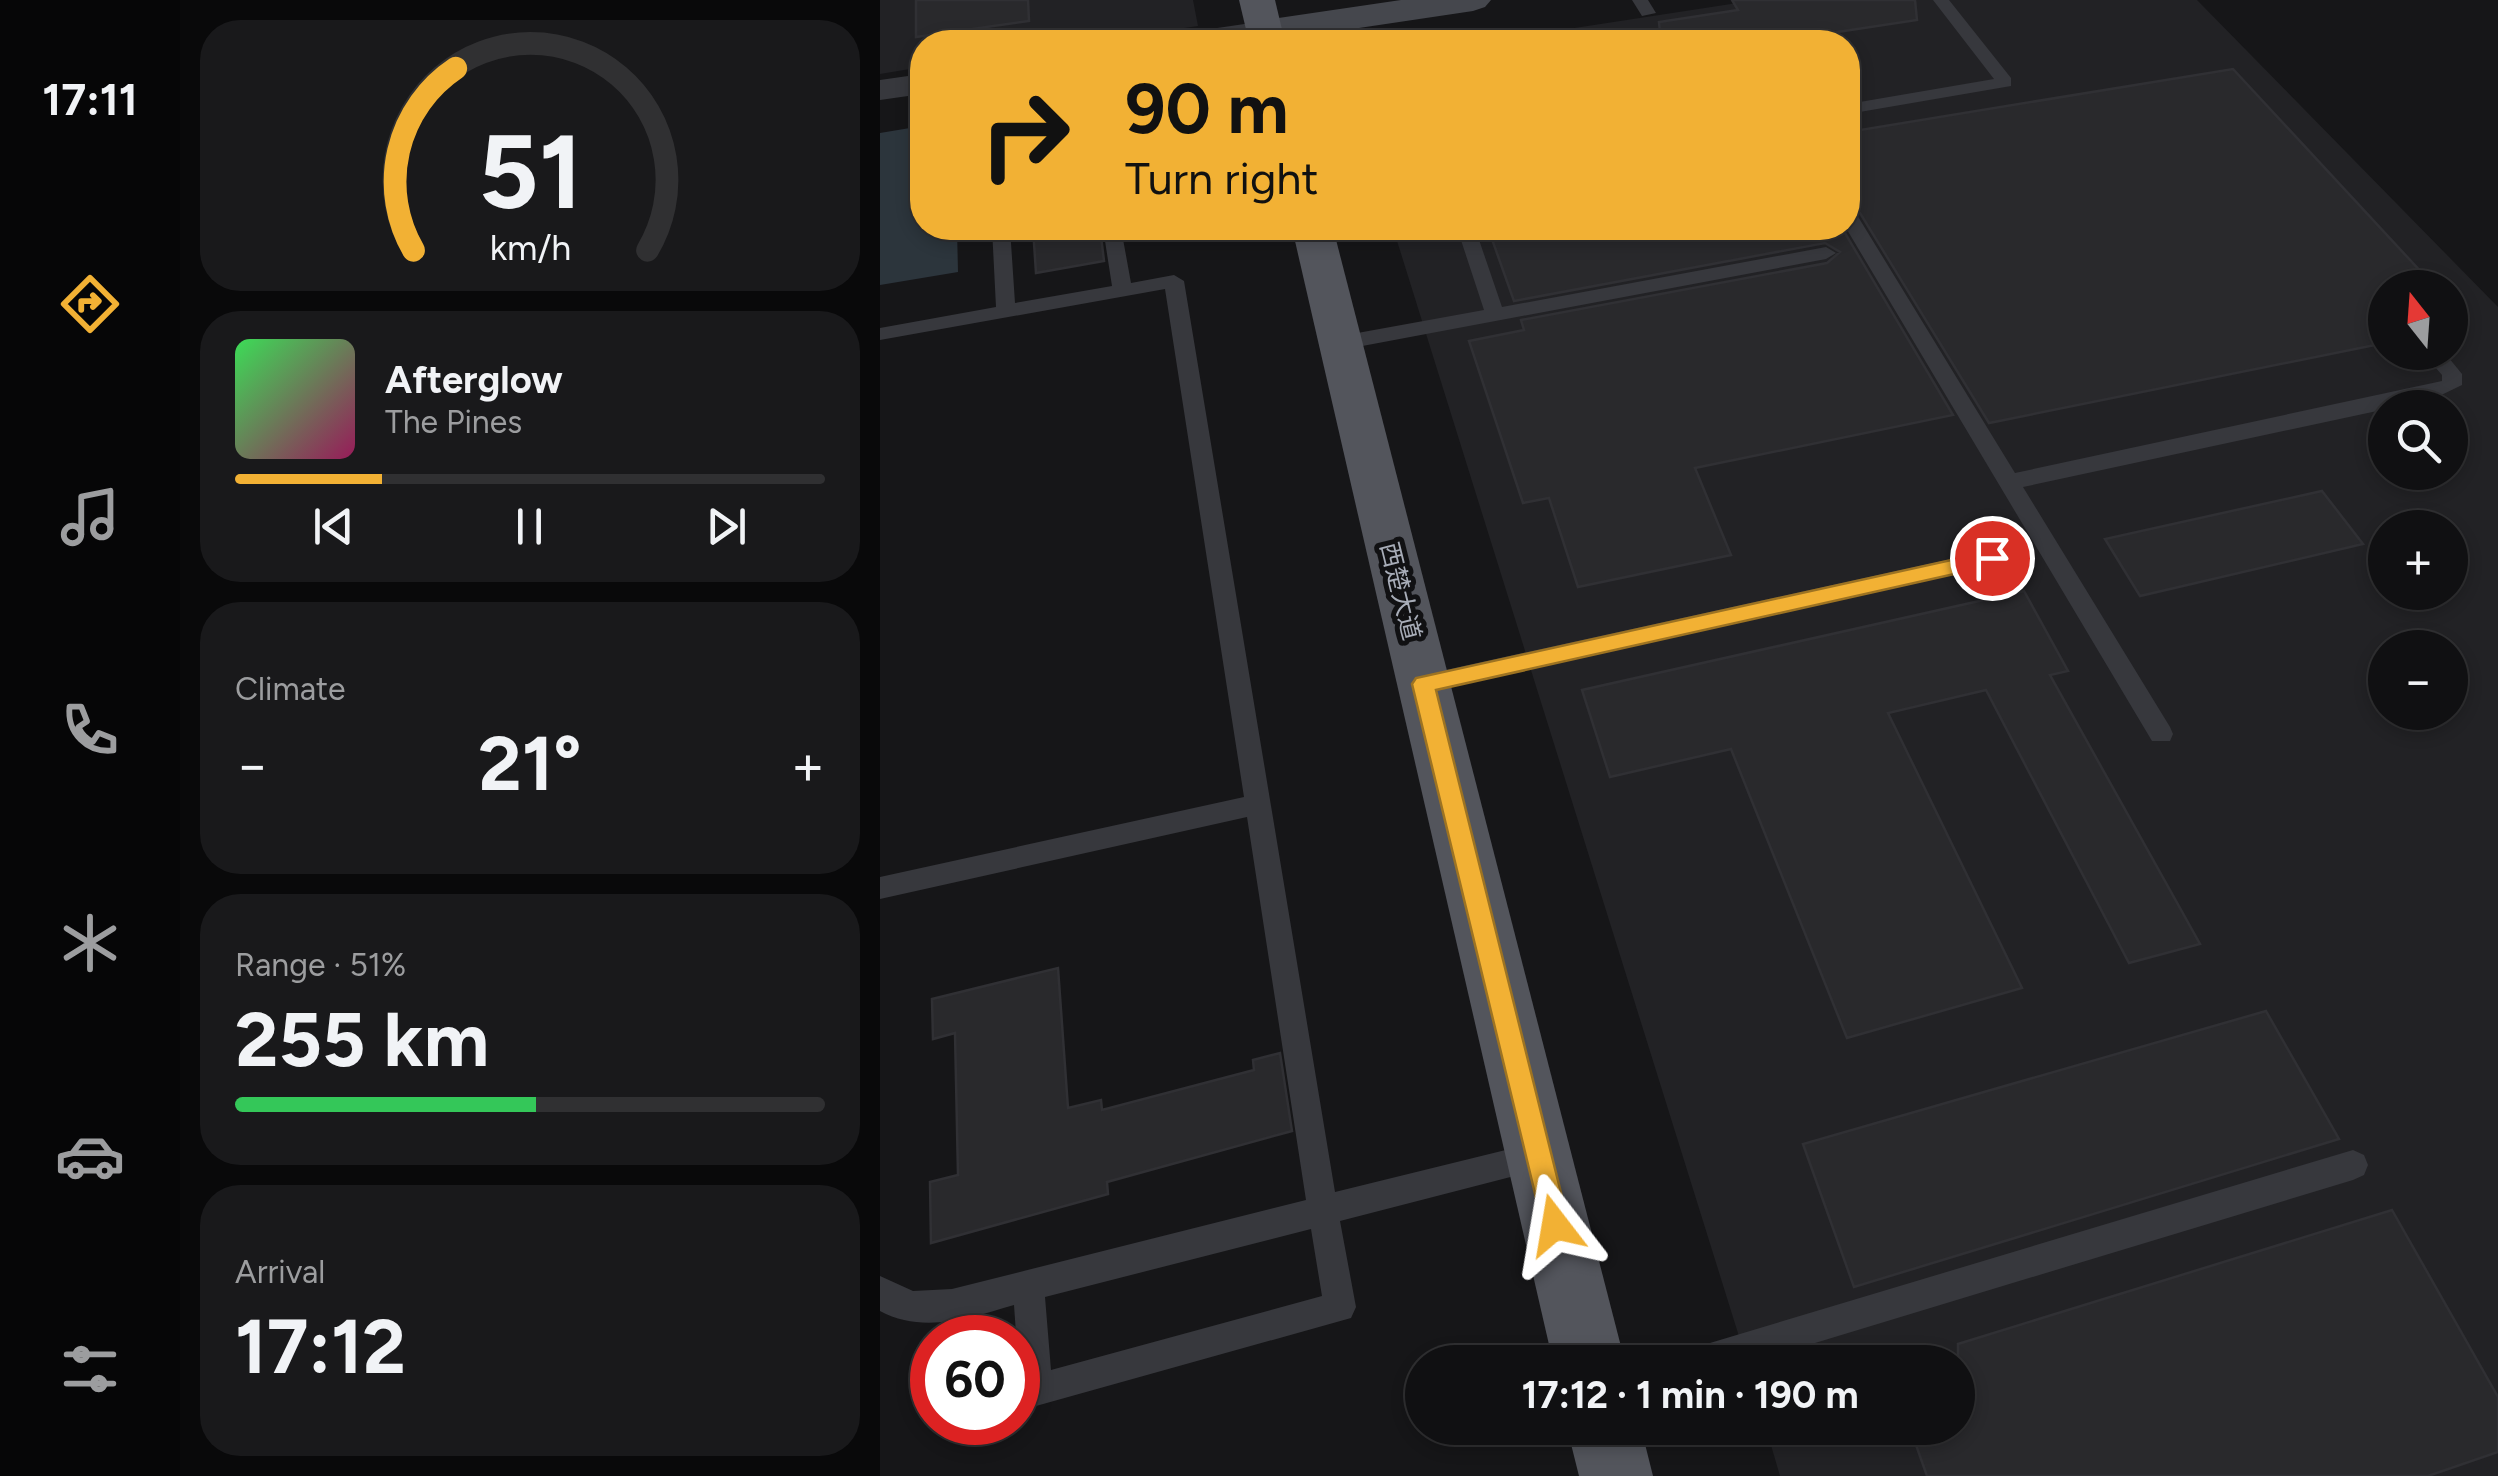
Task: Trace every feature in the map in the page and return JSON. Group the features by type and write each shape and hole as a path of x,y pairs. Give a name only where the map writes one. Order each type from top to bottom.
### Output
{"main road":[{"name":"西楚大道","path":"1315,240 1585,1345"},
{"path":"1608,1445 1616,1476"}],"street":[{"path":"1263,25 1473,0"},
{"path":"880,90 910,86"}],"lane":[{"path":"1860,107 2005,82 1941,0"},
{"path":"1860,235 2162,734"},
{"path":"1002,240 1006,312"},
{"path":"1114,240 1122,290"},
{"path":"1470,240 1496,314"},
{"path":"1341,344 1826,253"},
{"path":"880,334 1174,281 1340,1306 1036,1390 1028,1286"},
{"path":"2009,482 2433,392 2452,385 2448,370"},
{"path":"1424,684 1992,558"},
{"path":"880,888 1258,804"},
{"path":"880,1292 888,1300 926,1307 1028,1286 1538,1156"},
{"path":"1756,1345 2353,1165"}],"shaded area":[{"path":"880,0 1193,0 1198,26 1170,30 910,30 910,69 880,74"},
{"path":"1757,0 2197,0 2462,270 2368,270 2368,370 2468,370 2468,276 2498,307 2498,1476 1780,1476 1771,1445 1975,1445 1975,1345 1742,1345 1397,240 1860,240 1860,30 1562,30"},
{"path":"910,128 910,240 957,240 958,272 880,285 880,133"}],"building":[{"path":"916,0 1028,0 1029,21 965,30 916,30"},
{"path":"1732,0 1915,0 1917,20 1851,30 1660,30 1659,22 1738,10"},
{"path":"2233,69 2419,270 2368,270 2368,346 1989,423 1860,213 1860,130"},
{"path":"1034,240 1101,240 1104,261 1036,273"},
{"path":"1492,240 1849,240 1953,415 1695,468 1731,555 1578,587 1549,498 1523,503 1469,341 1524,330 1521,320 1827,263 1840,252 1825,243 1514,301"},
{"path":"2322,491 2363,544 2140,596 2105,539"},
{"path":"2024,591 2068,671 2050,675 2200,944 2129,963 1986,690 1888,713 2022,988 1847,1038 1731,749 1610,777 1582,690"},
{"path":"1058,968 1068,1108 1101,1100 1102,1110 1254,1070 1253,1060 1280,1053 1292,1131 1107,1182 1108,1194 931,1243 930,1182 958,1175 955,1033 933,1039 932,999"},
{"path":"2266,1011 2339,1139 1854,1287 1803,1144"},
{"path":"2392,1210 2498,1397 2498,1452 2428,1476 1927,1476 1916,1445 1975,1445 1975,1345 1958,1344"}],"route":[{"path":"1555,1225 1424,684 1992,558"}]}
